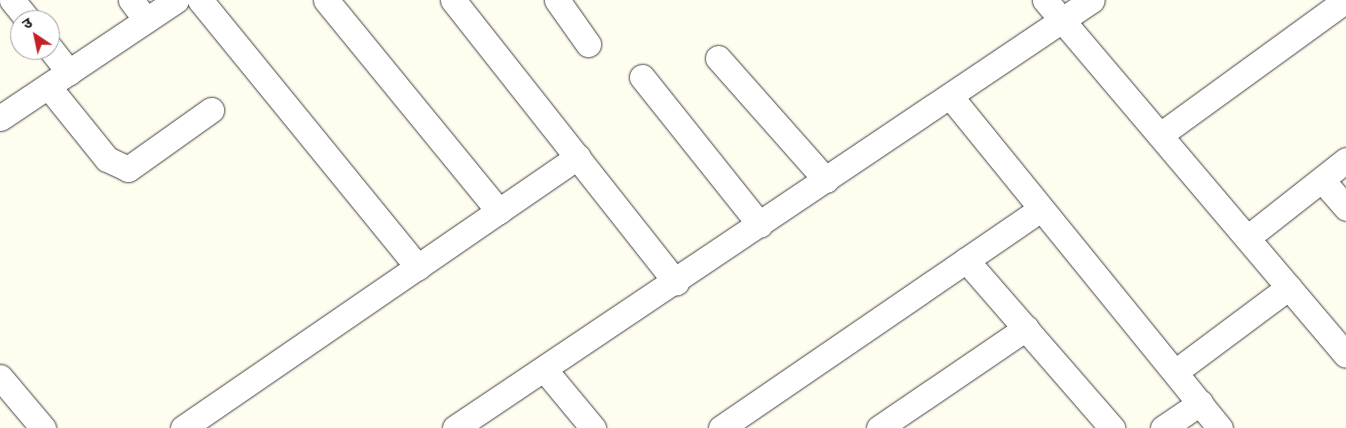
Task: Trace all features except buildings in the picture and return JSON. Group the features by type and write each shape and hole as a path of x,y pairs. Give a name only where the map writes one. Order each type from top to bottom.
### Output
{"street":[{"path":"12,0 20,10"},
{"path":"131,0 146,20"},
{"path":"0,118 176,0"},
{"path":"200,0 418,267"},
{"path":"326,0 499,211"},
{"path":"453,0 676,282"},
{"path":"557,0 588,44"},
{"path":"1045,0 1346,356"},
{"path":"463,426 544,369 676,282 1092,0"},
{"path":"1160,135 1342,9"},
{"path":"718,58 826,180"},
{"path":"60,60 69,72"},
{"path":"642,77 760,225"},
{"path":"48,86 107,159 128,169 210,110"},
{"path":"950,96 1220,428"},
{"path":"183,428 578,157"},
{"path":"1247,238 1346,160"},
{"path":"1322,180 1346,208"},
{"path":"728,426 1041,209"},
{"path":"966,260 1112,428"},
{"path":"1175,372 1288,287"},
{"path":"879,428 1026,328"},
{"path":"544,369 593,428"},
{"path":"0,377 43,428"},
{"path":"1163,428 1200,403"}]}
